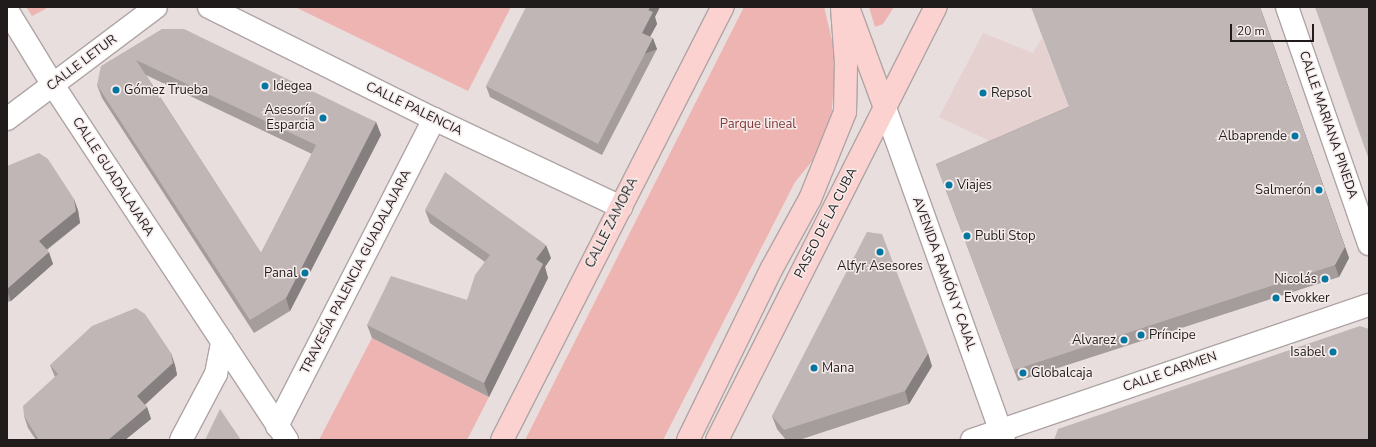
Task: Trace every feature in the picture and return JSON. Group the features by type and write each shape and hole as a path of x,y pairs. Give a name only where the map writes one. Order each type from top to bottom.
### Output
{"main road":[{"name":"CALLE ZAMORA","path":"502,440 723,7"},
{"path":"688,440 772,268 810,199 845,112 846,63 842,7"},
{"path":"848,7 885,108"},
{"name":"PASEO DE LA CUBA","path":"717,440 936,7"}],"street":[{"name":"CALLE LETUR","path":"7,120 156,7"},
{"name":"CALLE PALENCIA","path":"210,7 434,119 621,207"},
{"name":"CALLE MARIANA PINEDA","path":"1287,7 1369,244"},
{"name":"CALLE GUADALAJARA","path":"7,10 53,84 282,433"},
{"name":"AVENIDA RAMÓN Y CAJAL","path":"885,108 1002,435"},
{"name":"TRAVESÍA PALENCIA GUADALAJARA","path":"282,433 434,119"},
{"name":"CALLE CARMEN","path":"972,440 1002,435 1369,305"},
{"path":"182,440 216,374 222,342"}],"shaded area":[{"path":"983,33 1033,53 1042,38 1073,118 977,159 988,140 939,117"}],"green space":[{"path":"26,7 49,7 32,16"},
{"path":"295,7 511,7 468,91"},
{"name":"Parque lineal","path":"744,7 824,7 836,56 831,121 813,160 795,182 663,440 525,440"},
{"path":"869,7 894,7 883,24 875,27"},
{"path":"372,338 489,397 467,440 319,440"}],"building":[{"path":"526,7 650,7 648,10 653,12 642,33 653,38 598,144 486,86"},
{"path":"1031,7 1260,7 1345,247 1335,265 1014,370 936,164 1069,107"},
{"path":"1315,7 1369,7 1369,160"},
{"path":"162,29 184,29 376,122 286,298 250,320 97,85 101,66","holes":["136,60 316,145 261,253"]},
{"path":"39,153 48,159 74,199 76,211 39,241 49,252 7,289 7,166"},
{"path":"445,172 546,245 536,259 543,264 484,383 367,325 391,276 467,300 475,275 490,255 425,210"},
{"path":"867,232 882,234 928,353 905,391 784,430 772,416"},
{"path":"136,308 145,314 171,353 173,363 137,396 147,407 108,440 39,440 24,416 23,406 58,374 50,365 92,326"},
{"path":"1360,326 1369,329 1369,440 1054,440 1058,429"},
{"path":"220,409 241,440 205,440"}],"place":[{"name":"Idegea","path":"265,86"},
{"name":"Gómez Trueba","path":"116,90"},
{"name":"Repsol","path":"983,93"},
{"name":"Asesoría Esparcia","path":"323,118"},
{"name":"Albaprende","path":"1295,136"},
{"name":"Viajes","path":"949,185"},
{"name":"Salmerón","path":"1319,190"},
{"name":"Publi Stop","path":"967,236"},
{"name":"Alfyr Asesores","path":"880,252"},
{"name":"Panal","path":"305,273"},
{"name":"Nicolás","path":"1325,279"},
{"name":"Evokker","path":"1276,298"},
{"name":"Príncipe","path":"1141,335"},
{"name":"Alvarez","path":"1124,340"},
{"name":"Isabel","path":"1333,352"},
{"name":"Mana","path":"814,368"},
{"name":"Globalcaja","path":"1023,373"}]}
